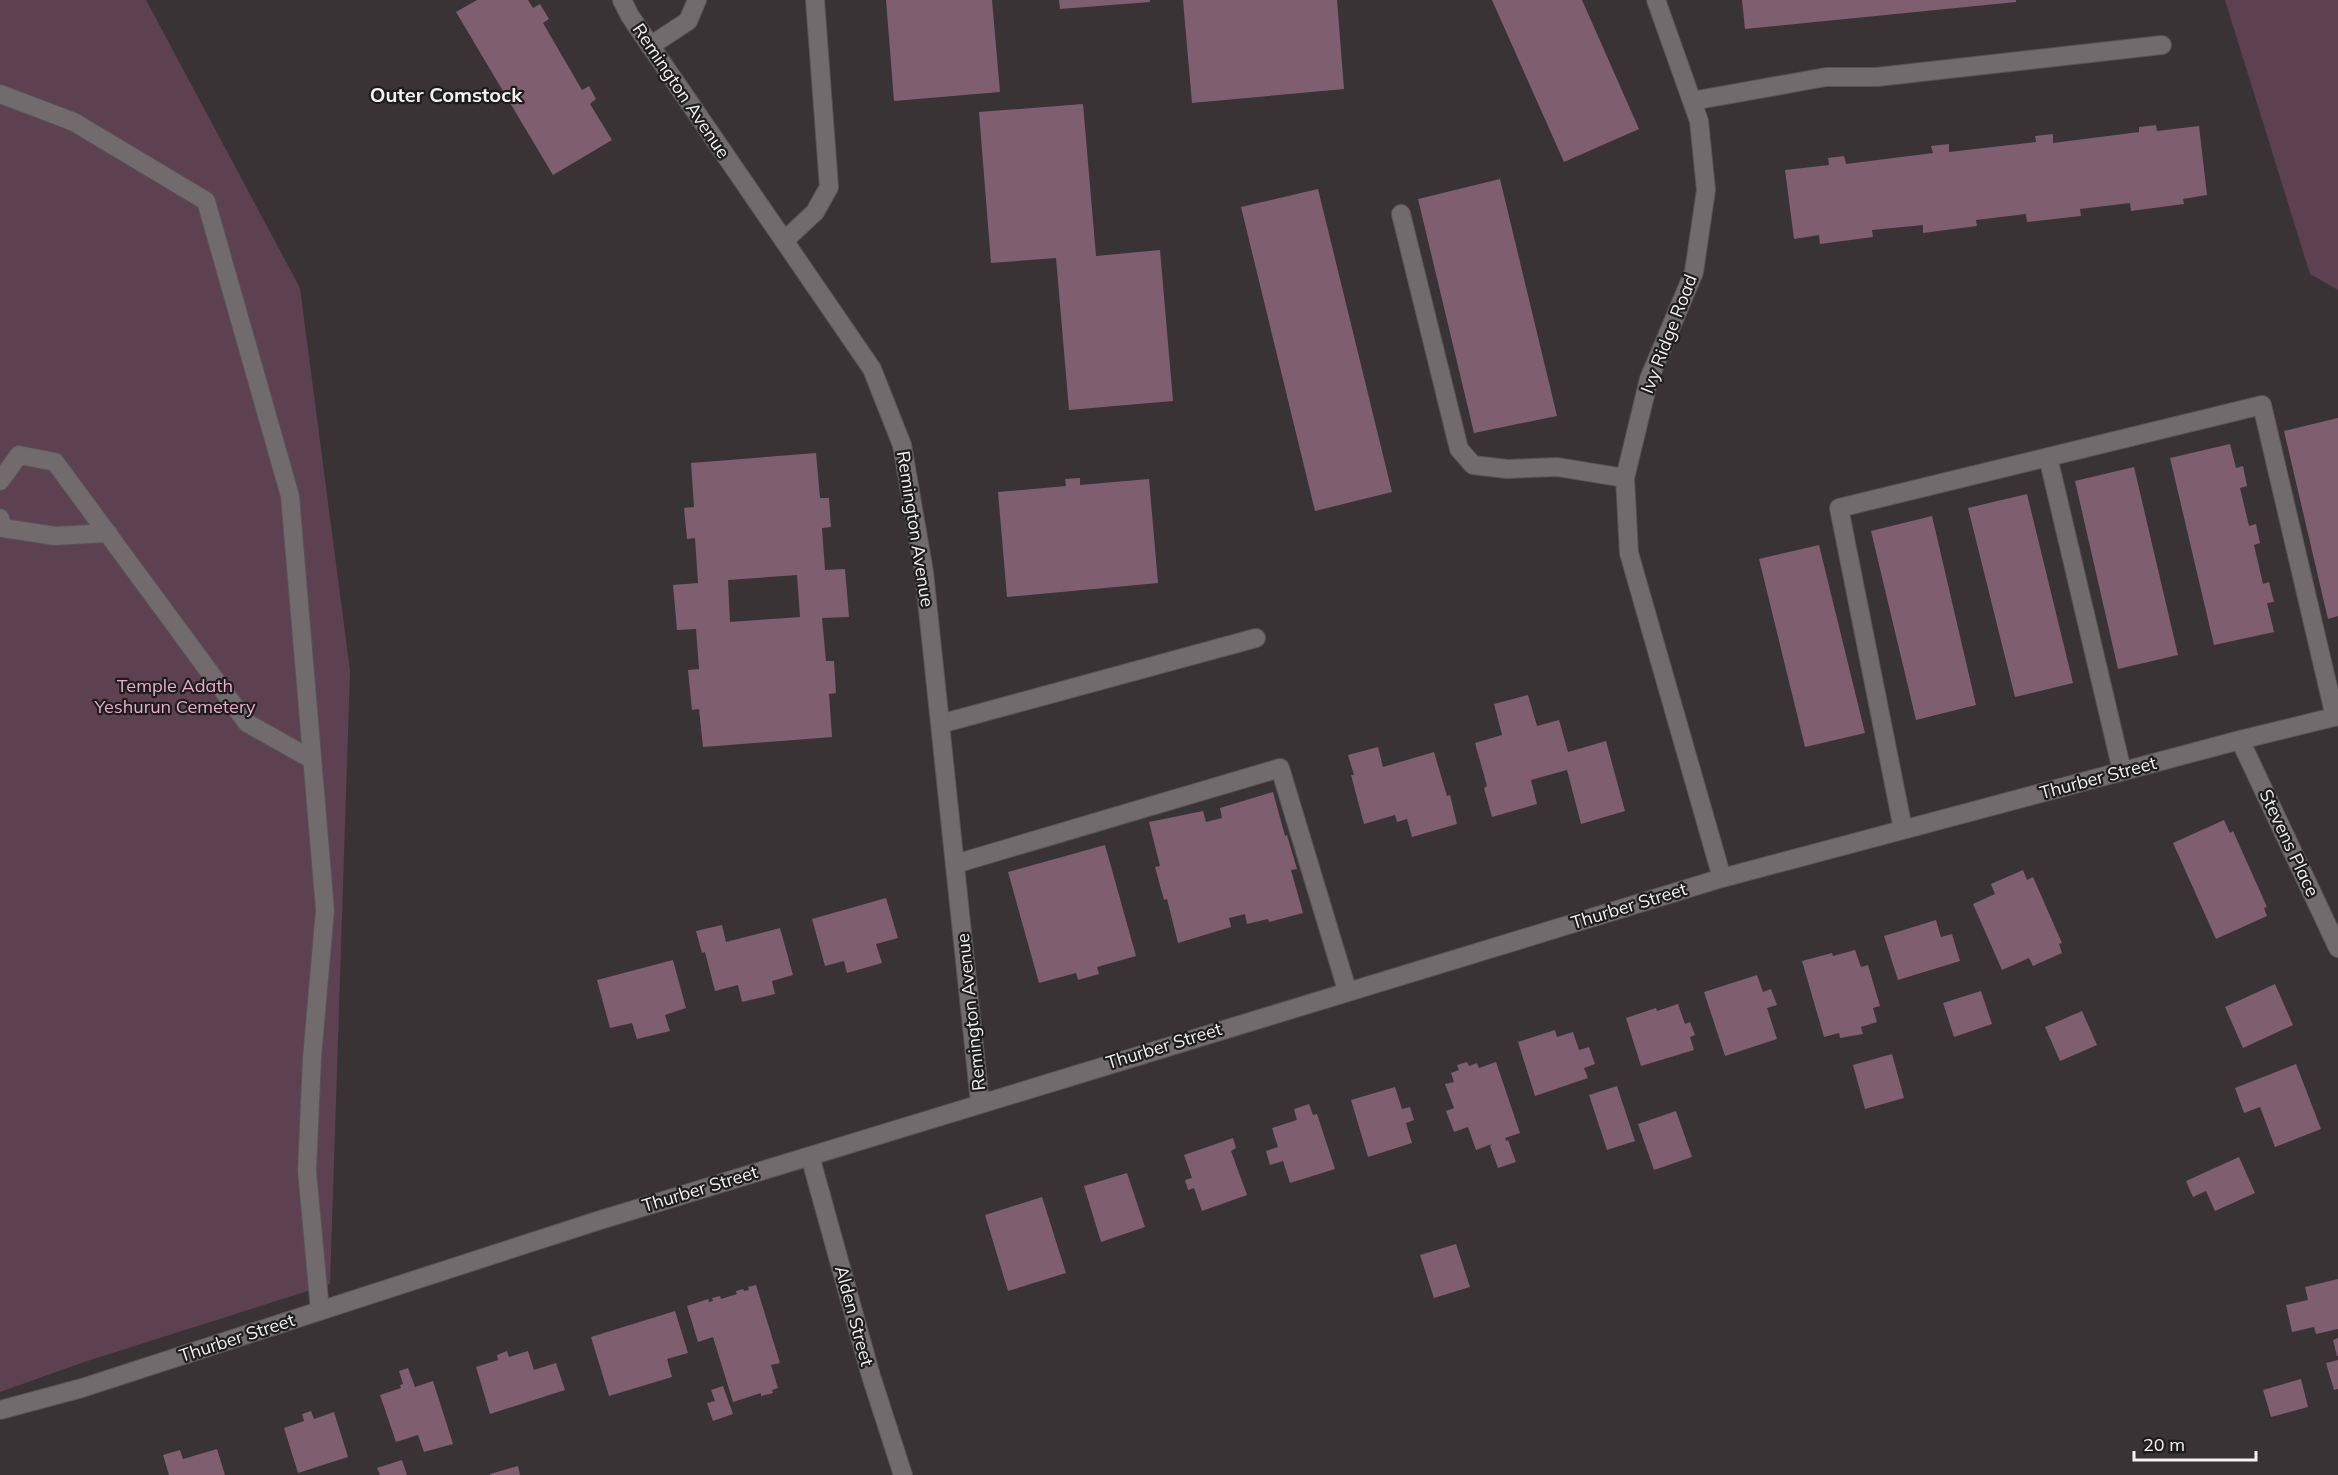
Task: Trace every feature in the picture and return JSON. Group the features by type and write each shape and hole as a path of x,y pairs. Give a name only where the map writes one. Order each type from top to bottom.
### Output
{"street":[{"name":"Remington Avenue","path":"622,0 650,46 872,369 902,445 924,572 980,1103"},
{"path":"650,46 688,21 698,0"},
{"path":"784,241 815,212 829,187 815,0"},
{"name":"Ivy Ridge Road","path":"1656,0 1699,121 1706,190 1694,272 1649,380 1625,478 1629,554 1722,878"},
{"path":"1692,101 1826,77 1877,77 2162,45"},
{"path":"0,94 74,122 206,201 290,496 325,910 312,1058 307,1171 320,1311"},
{"path":"1401,214 1459,449 1473,465 1507,469 1557,467 1625,478"},
{"path":"1903,830 1839,508 2262,405 2336,716"},
{"path":"0,481 19,455 55,462 247,723 311,759"},
{"path":"2048,457 2122,771"},
{"path":"0,518 3,528 55,536 108,533"},
{"path":"940,724 1256,638"},
{"name":"Thurber Street","path":"0,1410 82,1388 597,1221 1347,990 1722,878 2336,716"},
{"name":"Stevens Place","path":"2240,740 2338,948"},
{"path":"955,864 1280,768 1347,990"},
{"name":"Alden Street","path":"810,1156 871,1376 903,1475"}],"green space":[{"name":"Temple Adath Yeshurun Cemetery","path":"0,0 146,0 300,288 350,671 330,1284 84,1362 0,1392"},
{"path":"2225,0 2338,0 2338,290 2310,274"}],"building":[{"path":"477,0 528,0 533,8 540,4 549,19 543,23 582,90 589,86 596,99 590,104 612,140 553,175 456,12"},
{"path":"886,0 992,0 1000,92 894,101"},
{"path":"1059,0 1150,0 1150,2 1060,9"},
{"path":"1183,0 1337,0 1344,89 1192,103"},
{"path":"1492,0 1582,0 1639,129 1564,162"},
{"path":"1742,0 2016,0 2016,2 1745,29"},
{"path":"1083,104 1096,256 1160,250 1173,401 1069,410 1056,258 991,263 979,112"},
{"path":"2156,125 2157,131 2199,126 2207,195 2183,199 2184,204 2131,211 2130,203 2080,209 2081,216 2027,222 2026,214 1976,220 1977,226 1923,233 1923,225 1872,230 1873,237 1820,244 1819,235 1794,239 1785,170 1829,165 1828,158 1844,156 1846,164 1933,153 1931,146 1949,144 1949,152 2036,142 2035,136 2053,134 2053,143 2139,132 2139,127"},
{"path":"1500,179 1557,416 1474,433 1418,199"},
{"path":"1318,189 1392,492 1315,511 1241,207"},
{"path":"2338,418 2338,616 2328,619 2284,431"},
{"path":"2230,444 2236,468 2243,466 2247,486 2240,488 2249,526 2256,524 2260,543 2254,545 2263,584 2269,582 2274,602 2267,603 2274,632 2214,645 2170,458"},
{"path":"816,453 820,498 829,498 831,527 822,528 825,570 845,569 849,617 822,618 826,661 834,661 836,693 829,694 832,737 703,747 699,709 692,710 688,670 699,669 696,629 677,630 673,585 698,583 695,538 687,539 684,508 694,507 691,463","holes":["797,575 800,617 730,622 728,580"]},
{"path":"2134,467 2178,655 2118,669 2075,481"},
{"path":"1080,478 1080,485 1149,479 1158,583 1007,597 998,492 1066,486 1065,479"},
{"path":"2027,494 2073,683 2015,697 1968,508"},
{"path":"1932,516 1976,705 1916,720 1871,531"},
{"path":"1819,545 1865,733 1805,747 1759,559"},
{"path":"1528,695 1537,726 1559,720 1568,752 1606,741 1625,811 1581,824 1567,770 1531,780 1537,804 1492,817 1484,788 1487,786 1475,743 1502,735 1494,704"},
{"path":"1378,747 1383,767 1434,752 1447,796 1450,795 1457,824 1412,837 1407,819 1397,822 1395,815 1364,824 1348,755"},
{"path":"1273,792 1297,869 1291,870 1303,913 1269,922 1268,919 1247,924 1245,914 1229,918 1231,927 1178,943 1167,899 1164,900 1155,867 1160,866 1149,822 1203,811 1206,822 1222,818 1220,808"},
{"path":"2224,820 2230,833 2233,831 2267,907 2264,908 2267,916 2216,939 2173,843"},
{"path":"1105,845 1136,956 1097,967 1099,974 1078,980 1076,973 1039,983 1008,872"},
{"path":"2023,870 2027,880 2033,877 2062,943 2059,944 2062,953 2033,966 2029,958 2002,970 1973,904 1995,894 1991,884"},
{"path":"886,898 898,938 876,944 882,963 847,973 844,961 825,966 812,919"},
{"path":"1936,920 1941,937 1952,934 1960,961 1898,980 1884,936"},
{"path":"722,925 726,942 780,928 793,975 772,981 775,994 742,1002 738,985 715,991 705,952 702,953 696,931"},
{"path":"1855,950 1861,967 1868,965 1880,1006 1873,1008 1877,1022 1861,1027 1863,1034 1840,1038 1839,1033 1824,1037 1802,961"},
{"path":"673,960 686,1008 665,1015 670,1031 637,1039 632,1023 610,1028 597,980"},
{"path":"1757,975 1763,992 1771,989 1777,1005 1767,1008 1777,1039 1725,1056 1704,992"},
{"path":"2275,984 2293,1025 2243,1048 2225,1007"},
{"path":"1981,991 1992,1024 1954,1037 1943,1003"},
{"path":"1678,1004 1685,1024 1690,1022 1695,1035 1690,1037 1694,1050 1641,1066 1626,1018 1656,1008 1657,1011"},
{"path":"2082,1011 2097,1045 2060,1061 2045,1027"},
{"path":"1555,1030 1557,1037 1573,1032 1579,1050 1589,1047 1595,1064 1584,1068 1588,1078 1535,1096 1518,1042"},
{"path":"1892,1054 1904,1098 1865,1109 1853,1065"},
{"path":"1467,1062 1469,1066 1477,1063 1479,1068 1496,1062 1520,1133 1505,1138 1506,1141 1508,1140 1516,1162 1498,1168 1490,1146 1492,1144 1476,1150 1468,1127 1454,1132 1446,1111 1454,1108 1445,1084 1454,1082 1451,1073 1459,1070 1457,1065"},
{"path":"2296,1064 2321,1129 2275,1147 2260,1107 2244,1113 2235,1088"},
{"path":"1617,1086 1635,1141 1607,1150 1589,1095"},
{"path":"1395,1087 1402,1109 1410,1107 1414,1120 1406,1123 1412,1143 1368,1157 1351,1100"},
{"path":"1309,1104 1313,1115 1317,1114 1335,1169 1290,1183 1283,1161 1270,1165 1266,1151 1278,1147 1272,1128 1297,1120 1294,1109"},
{"path":"1676,1111 1692,1157 1654,1170 1638,1124"},
{"path":"1233,1138 1236,1148 1231,1151 1247,1195 1202,1211 1194,1188 1188,1190 1185,1180 1192,1178 1184,1155"},
{"path":"2239,1157 2255,1193 2215,1211 2206,1191 2193,1197 2186,1181"},
{"path":"1127,1173 1145,1227 1101,1242 1084,1186"},
{"path":"1042,1197 1066,1273 1008,1291 985,1215"},
{"path":"1456,1244 1470,1287 1434,1298 1420,1255"},
{"path":"2338,1279 2338,1329 2316,1334 2314,1327 2292,1332 2286,1305 2308,1300 2305,1287"},
{"path":"756,1285 780,1363 771,1365 778,1388 772,1390 773,1393 761,1396 761,1393 733,1402 713,1337 698,1342 687,1306 708,1299 709,1302 713,1301 712,1298 720,1296 721,1299 737,1294 736,1291 749,1290 748,1287"},
{"path":"675,1311 688,1353 667,1359 672,1377 609,1396 591,1337"},
{"path":"2338,1338 2338,1356 2337,1356 2333,1340"},
{"path":"507,1351 509,1357 528,1351 534,1370 556,1363 565,1390 490,1414 476,1367 498,1360 497,1355"},
{"path":"2338,1360 2338,1389 2334,1390 2326,1363"},
{"path":"408,1368 415,1387 433,1381 453,1444 424,1452 418,1435 396,1442 380,1395 401,1388 400,1385 403,1384 399,1371"},
{"path":"2301,1379 2308,1407 2271,1417 2263,1390"},
{"path":"723,1386 733,1414 713,1421 707,1403 715,1401 711,1390"},
{"path":"311,1411 314,1419 334,1412 348,1457 298,1473 284,1428 304,1421 302,1414"},
{"path":"217,1449 225,1475 169,1475 163,1455 180,1450 183,1459"},
{"path":"402,1460 407,1475 380,1475 377,1468"},
{"path":"518,1466 520,1475 490,1475 490,1474"}],"district":[{"name":"Outer Comstock","path":"446,95"}]}
